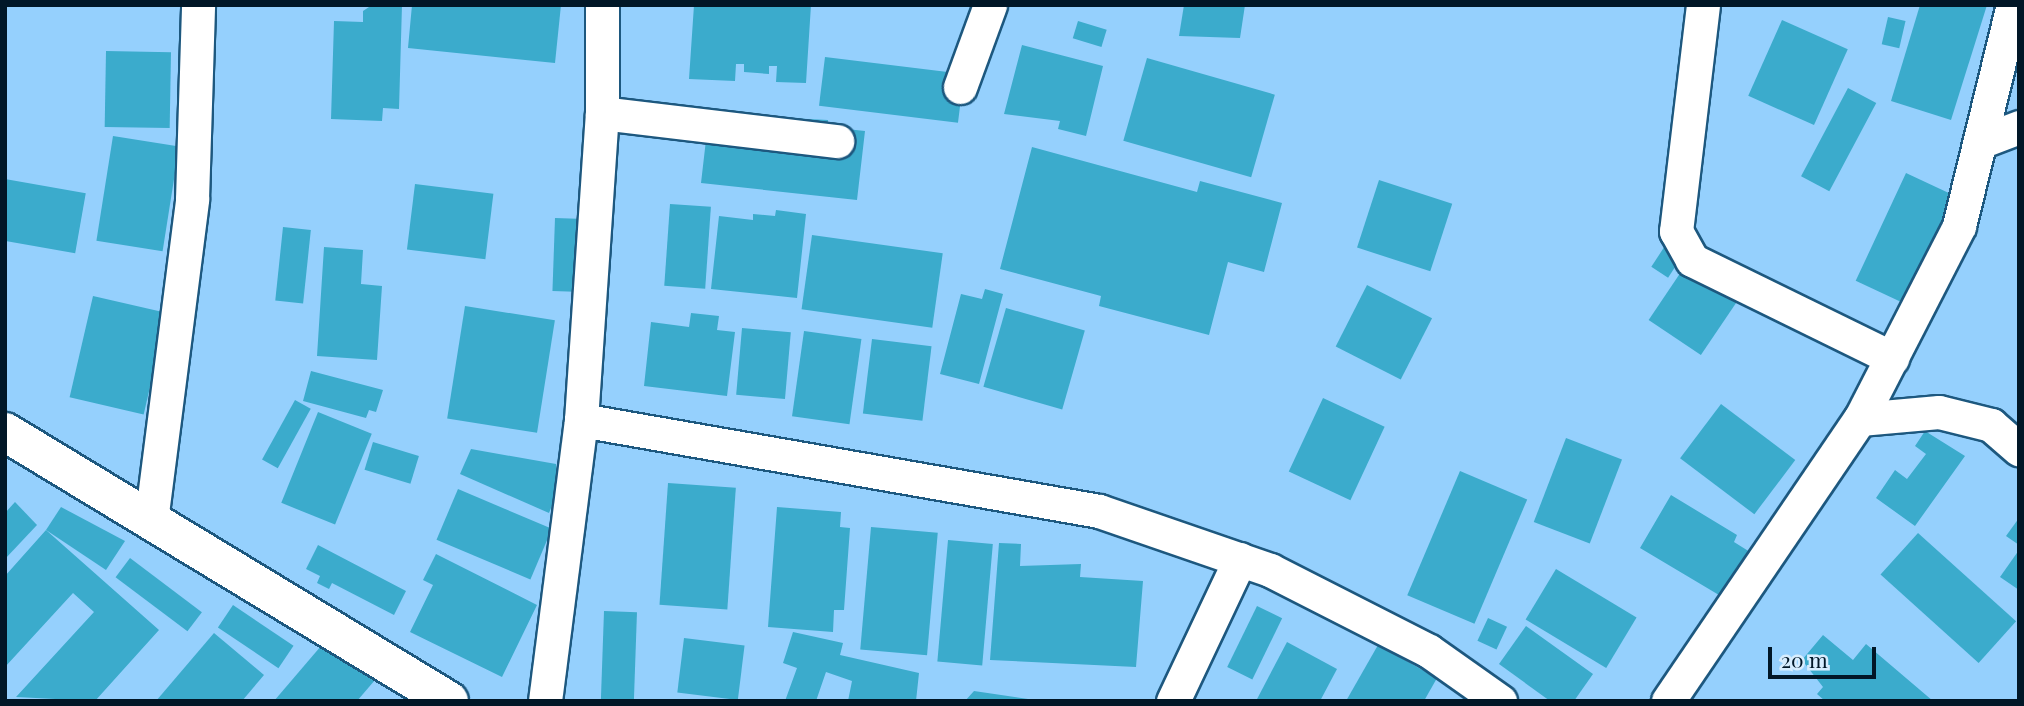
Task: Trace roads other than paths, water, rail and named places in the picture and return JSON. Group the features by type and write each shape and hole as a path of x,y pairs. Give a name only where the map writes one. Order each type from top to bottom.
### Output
{"street":[{"path":"151,521 192,199 198,5"},
{"path":"545,701 581,420 602,113 602,5"},
{"path":"960,87 990,5"},
{"path":"1703,5 1676,231 1692,260 1892,358"},
{"path":"1668,701 1860,419 1959,226 2013,5"},
{"path":"602,113 837,141"},
{"path":"1980,142 2019,127"},
{"path":"1860,419 1939,412 1991,425 2019,449"},
{"path":"581,420 1099,511 1240,559 1429,651 1500,701"},
{"path":"5,432 449,701"},
{"path":"1172,701 1240,559"}]}
